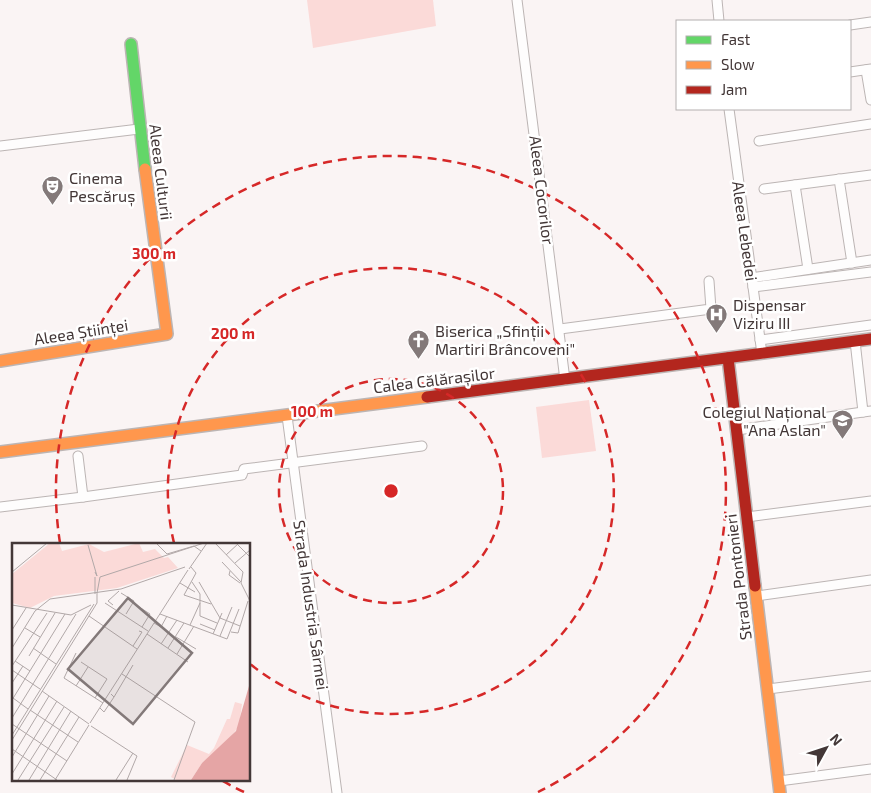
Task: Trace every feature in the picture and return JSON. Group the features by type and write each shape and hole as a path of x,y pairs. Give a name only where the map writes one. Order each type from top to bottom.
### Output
{"street":[{"name":"Aleea Cocorilor","path":"517,0 565,380"},
{"path":"717,0 719,20"},
{"path":"851,25 871,22"},
{"name":"Aleea Culturii","path":"131,44 139,129 166,334"},
{"path":"851,72 869,70 871,100"},
{"name":"Aleea Lebedei","path":"729,110 762,354"},
{"path":"758,141 871,124"},
{"path":"0,146 139,129"},
{"path":"764,189 871,175"},
{"path":"839,179 852,263"},
{"path":"795,185 808,269"},
{"path":"752,283 808,269 871,260"},
{"path":"752,283 871,272"},
{"path":"560,329 712,309 708,281"},
{"path":"760,340 871,325"},
{"name":"Aleea Științei","path":"0,361 166,334"},
{"name":"Calea Călărașilor","path":"0,452 871,339"},
{"path":"737,430 867,411 855,341"},
{"name":"Strada Pontonieri","path":"728,358 780,793"},
{"name":"Strada Industria Sârmei","path":"288,416 292,463 337,793"},
{"path":"0,507 242,475 244,469 422,446"},
{"path":"78,456 83,497"},
{"path":"748,517 871,501"},
{"path":"757,596 871,580"},
{"path":"768,689 871,676"},
{"path":"779,781 871,769"}],"shaded area":[{"path":"307,0 433,0 436,26 313,48"},
{"path":"589,400 596,451 542,458 536,407"}],"traffic: fast":[{"path":"131,44 145,169"}],"traffic: slow":[{"path":"0,361 167,334 145,169"},
{"path":"0,452 427,397"},
{"path":"755,586 780,793"}],"traffic: jam":[{"path":"427,397 871,339"},
{"path":"728,358 755,586"}],"place":[{"name":"Cinema Pescăruș","path":"53,206"},
{"name":"Dispensar Viziru III","path":"717,333"},
{"name":"Biserica „Sfinții Martiri Brâncoveni\"","path":"419,359"},
{"name":"Colegiul Național \"Ana Aslan\"","path":"842,440"}]}
